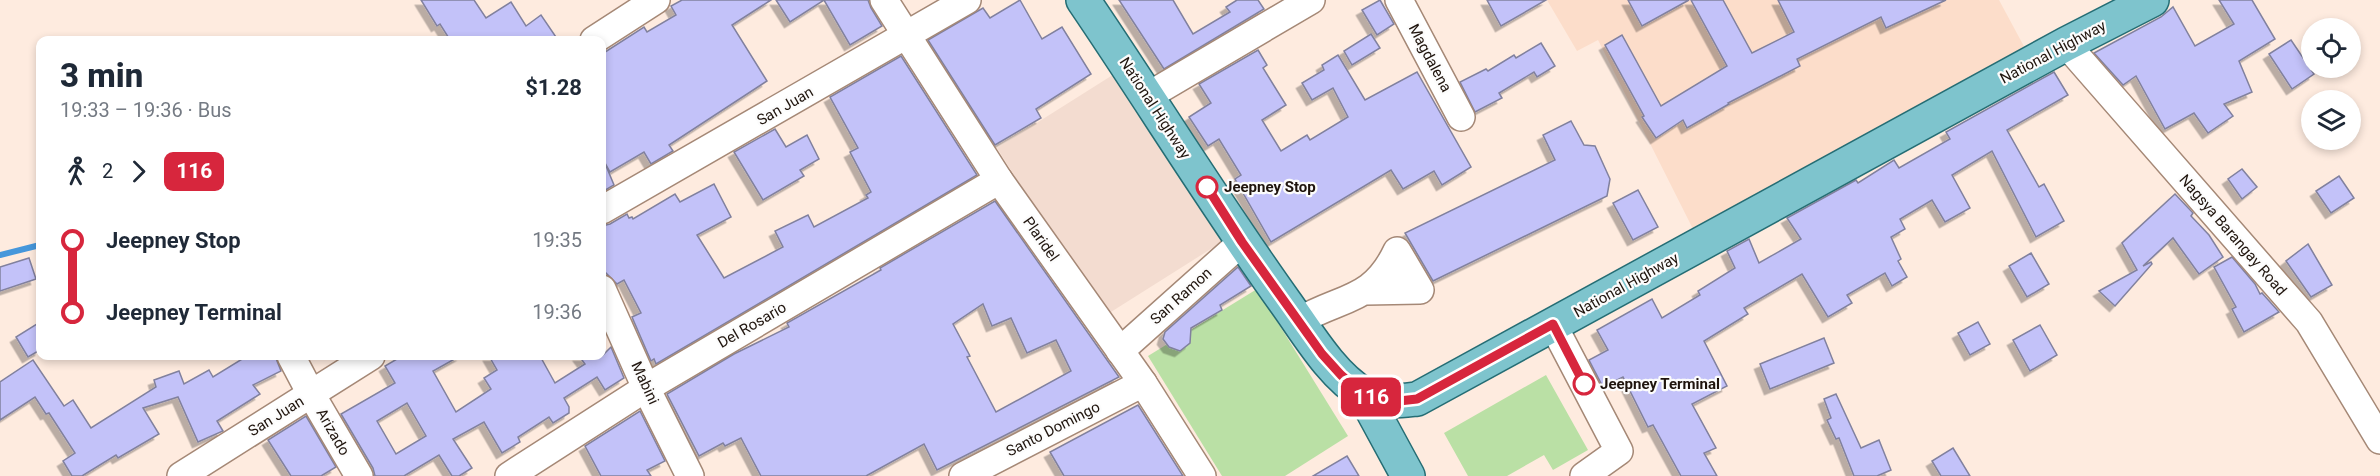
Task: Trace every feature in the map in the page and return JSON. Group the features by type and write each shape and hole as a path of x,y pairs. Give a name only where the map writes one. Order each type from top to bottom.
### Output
{"main road":[{"name":"National Highway","path":"1083,0 1242,242 1322,354 1364,395 1390,402 1417,399 2066,44 2152,0"},
{"path":"1364,395 1408,476"}],"street":[{"path":"600,36 656,0"},
{"name":"Plaridel","path":"884,0 999,180 1143,383 1202,476"},
{"name":"San Juan","path":"606,208 967,0"},
{"path":"1148,96 1311,0"},
{"name":"Magdalena","path":"1399,0 1461,117"},
{"name":"Nagsya Barangay Road","path":"2066,44 2309,322 2380,440"},
{"name":"Del Rosario","path":"509,476 646,388 999,180"},
{"name":"San Ramon","path":"1120,351 1242,242"},
{"path":"1299,321 1366,291"},
{"name":"Mabini","path":"606,299 646,388 690,476"},
{"path":"1553,324 1619,451 1584,476"},
{"name":"Arizado","path":"293,360 359,476"},
{"name":"San Juan","path":"181,476 365,360"},
{"name":"Santo Domingo","path":"963,476 1143,383"}],"shaded area":[{"path":"1547,0 1999,0 2027,52 1693,229 1598,40 1577,51"},
{"path":"1119,71 1225,240 1103,317 997,148"}],"green space":[{"path":"1257,289 1348,436 1285,476 1222,476 1148,356"},
{"path":"1546,375 1588,450 1553,470 1544,455 1507,476 1468,476 1444,433"}],"building":[{"path":"421,0 474,0 486,18 511,2 526,26 541,15 555,36 448,36 440,24 437,26"},
{"path":"682,0 771,0 732,25 767,81 669,145 673,151 651,164 644,152 610,172 606,165 606,51 644,27 647,32 676,15 671,6"},
{"path":"776,0 824,0 790,22"},
{"path":"824,0 868,0 882,26 850,45"},
{"path":"1020,0 1042,39 1062,27 1091,74 1036,109 1041,118 995,145 928,40 983,8 990,18"},
{"path":"1119,0 1173,0 1193,34 1230,12 1226,7 1237,0 1258,0 1264,9 1164,69"},
{"path":"1380,0 1394,24 1377,35 1362,10"},
{"path":"1487,0 1546,0 1501,26"},
{"path":"1628,0 1689,0 1642,26"},
{"path":"1691,0 1723,0 1752,53 1794,32 1778,0 1946,0 1886,28 1881,17 1797,59 1800,66 1728,103 1687,128 1683,120 1656,138 1642,117 1644,116 1605,45 1622,35 1661,106 1727,66"},
{"path":"2219,0 2252,0 2275,39 2239,61 2252,92 2224,104 2233,116 2208,133 2194,113 2165,129 2136,76 2123,85 2094,53 2161,17 2173,7 2195,46 2234,24"},
{"path":"1371,34 1380,48 1352,65 1344,51"},
{"path":"2291,40 2301,55 2301,78 2308,78 2292,89 2269,54"},
{"path":"1541,43 1555,66 1537,77 1534,72 1499,93 1502,98 1475,112 1460,82 1486,69 1488,71 1514,55 1516,58"},
{"path":"1258,50 1267,65 1263,68 1286,105 1262,120 1281,151 1307,135 1310,140 1348,117 1333,88 1312,100 1302,83 1324,70 1322,65 1338,55 1365,100 1417,72 1471,167 1442,185 1434,171 1403,189 1391,170 1271,242 1235,179 1241,175 1219,139 1208,146 1189,117 1211,103 1199,84"},
{"path":"901,56 977,175 656,364 654,359 651,361 632,317 641,313 624,280 617,284 606,273 606,225 627,214 633,219 675,194 680,202 714,184 731,217 697,235 724,278 783,247 775,231 808,215 814,227 868,198 866,195 871,192 850,152 858,148 830,97"},
{"path":"2054,72 2068,95 2007,130 2039,187 2044,184 2064,221 2036,237 1992,151 1952,175 1970,208 1945,222 1932,200 1900,219 1905,229 1891,237 1901,259 1898,261 1907,277 1892,286 1885,273 1847,295 1852,303 1828,317 1802,274 1744,308 1748,314 1704,341 1727,386 1692,404 1716,448 1704,453 1717,476 1681,476 1653,425 1648,427 1623,377 1603,387 1589,360 1608,350 1597,330 1652,299 1662,318 1700,295 1698,291 1735,268 1727,251 1749,239 1759,263 1801,239 1787,218 1856,180 1858,183 1894,160 1899,168 1950,139 1946,132"},
{"path":"1571,121 1584,145 1595,146 1610,179 1607,196 1433,281 1405,233 1555,160 1543,135"},
{"path":"775,129 786,147 807,135 819,159 800,170 804,176 763,200 734,152"},
{"path":"606,166 614,185 606,190"},
{"path":"2242,169 2257,187 2242,199 2228,179"},
{"path":"2339,176 2354,198 2331,213 2316,191"},
{"path":"1638,190 1658,227 1633,240 1613,203"},
{"path":"2175,194 2193,213 2191,216 2209,235 2223,257 2199,274 2173,238 2143,266 2151,262 2152,264 2115,306 2099,291 2137,270 2122,243"},
{"path":"995,201 1119,377 937,470 924,444 866,476 761,476 741,438 725,446 723,443 699,456 667,394 734,354 789,327 787,323 881,270 880,268","holes":["983,304 992,326 1011,318 1027,353 1056,340 1071,371 996,412 967,357 970,356 953,324"]},
{"path":"2308,244 2332,285 2311,297 2286,261"},
{"path":"2031,253 2049,284 2027,297 2009,266"},
{"path":"2232,257 2255,284 2260,294 2262,293 2279,312 2244,332 2232,309 2236,307 2214,267"},
{"path":"29,258 36,279 0,291 0,267"},
{"path":"1238,267 1251,286 1220,305 1222,310 1191,328 1190,343 1180,351 1169,347 1163,339 1165,332"},
{"path":"1978,322 1990,344 1970,355 1958,333"},
{"path":"36,324 36,352 28,357 16,337"},
{"path":"2040,325 2057,355 2030,371 2013,340"},
{"path":"1824,338 1834,363 1770,389 1760,364"},
{"path":"611,347 624,378 605,390 597,377 564,398 569,407 569,413 553,423 549,417 518,437 520,442 502,453 484,422 453,439 472,468 459,476 452,476 439,455 404,476 375,476 373,468 341,414 395,383 385,366 395,360 453,360 433,371 456,412 491,389 484,378 497,370 491,360 542,360 555,383 585,364 582,360 606,360 606,352","holes":["407,403 426,436 396,454 377,421"]},
{"path":"33,360 64,406 73,400 91,428 156,387 154,380 179,371 184,384 209,370 213,377 241,360 277,360 281,371 253,385 260,394 217,421 223,431 198,442 178,397 143,408 159,434 118,458 116,455 82,476 72,476 63,461 75,453 49,413 46,414 35,397 0,420 0,382"},
{"path":"1836,394 1861,448 1879,440 1891,470 1877,476 1854,476 1839,438 1836,439 1827,420 1831,418 1824,399"},
{"path":"1138,405 1183,476 1064,476 1050,452"},
{"path":"640,411 665,461 647,470 651,476 601,476 585,446"},
{"path":"306,416 336,467 321,476 291,476 268,440"},
{"path":"1953,448 1970,476 1941,476 1932,461"},
{"path":"1347,456 1359,476 1313,476"}],"waterway":[{"path":"0,255 36,246"}],"bus line":[{"name":"116","path":"1207,187 1242,242 1322,354 1364,395 1390,402 1417,399 1553,324 1584,384"}],"place":[{"name":"Jeepney Stop","path":"1207,187"},
{"name":"Jeepney Terminal","path":"1584,384"}]}
